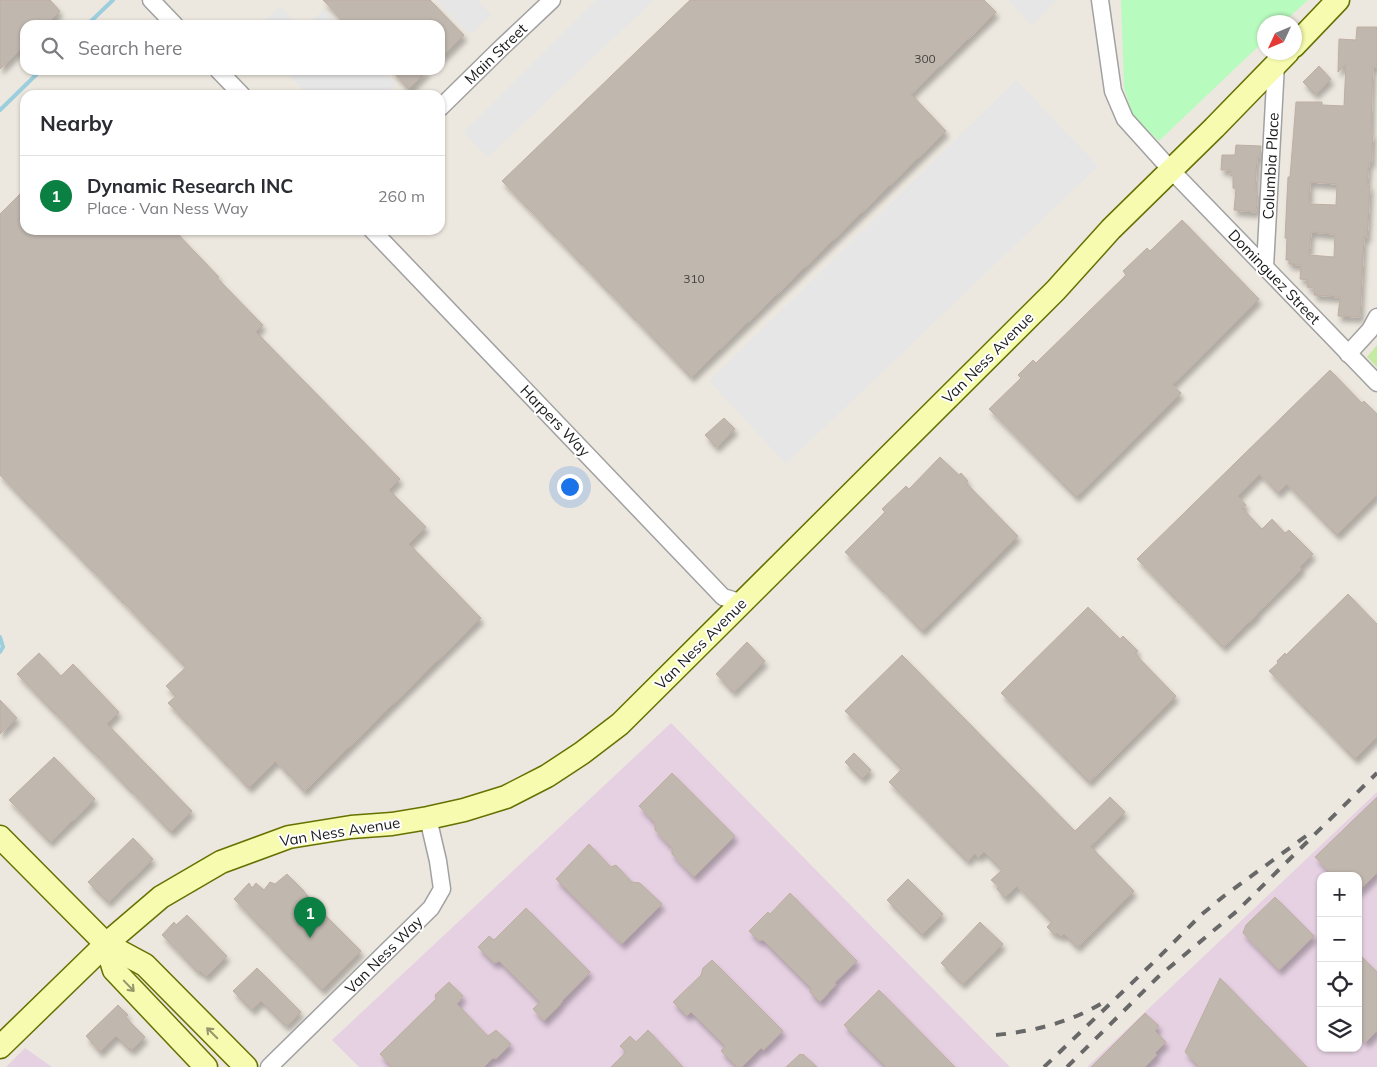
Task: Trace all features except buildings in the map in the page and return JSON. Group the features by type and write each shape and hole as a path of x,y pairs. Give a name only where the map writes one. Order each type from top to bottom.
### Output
{"main road":[{"path":"1302,38 1338,0"},
{"name":"Van Ness Avenue","path":"0,1047 106,944 161,897 221,862 289,838 351,827 392,824 428,818 464,810 506,797 547,776 582,753 620,724 1056,290 1111,229 1280,60"},
{"path":"0,837 106,944 145,965 246,1067"},
{"path":"106,944 114,970 206,1067"}],"street":[{"path":"150,0 169,20"},
{"name":"Main Street","path":"445,103 552,0"},
{"name":"Dominguez Street","path":"1100,0 1113,91 1125,119 1171,170 1377,383"},
{"name":"Columbia Place","path":"1265,267 1282,60"},
{"path":"223,75 237,90"},
{"name":"Harpers Way","path":"377,235 723,597 743,603"},
{"path":"1348,354 1370,330 1377,317"},
{"name":"Van Ness Way","path":"269,1067 432,908 442,889 438,860 428,818"}],"shaded area":[{"path":"437,0 477,0 491,15 470,35"},
{"path":"596,0 654,0 488,157 463,133"},
{"path":"1008,0 1056,0 1056,1 1032,26"},
{"path":"280,6 293,20 266,20"},
{"path":"324,9 334,20 312,20"},
{"path":"289,75 387,75 396,85 391,90 303,90"},
{"path":"1016,80 1098,166 786,464 709,381"},
{"path":"671,723 1010,1067 359,1067 332,1040"},
{"path":"1377,792 1377,1067 1087,1067"},
{"path":"25,1048 52,1067 6,1067"}],"green space":[{"path":"1121,0 1308,0 1292,15 1257,15 1257,48 1159,141 1133,116 1124,88"},
{"path":"1377,345 1377,367 1367,357"}],"waterway":[{"path":"92,20 113,0"},
{"path":"20,90 36,75"},
{"path":"0,110 20,90"},
{"path":"0,637 3,647 0,652"}],"railway":[{"path":"1067,1067 1158,977 1237,911 1377,773"},
{"path":"1044,1067 1201,915 1306,836"},
{"path":"996,1035 1025,1031 1067,1020 1107,1000"}],"place":[{"name":"Dynamic Research INC","path":"310,938"}]}
